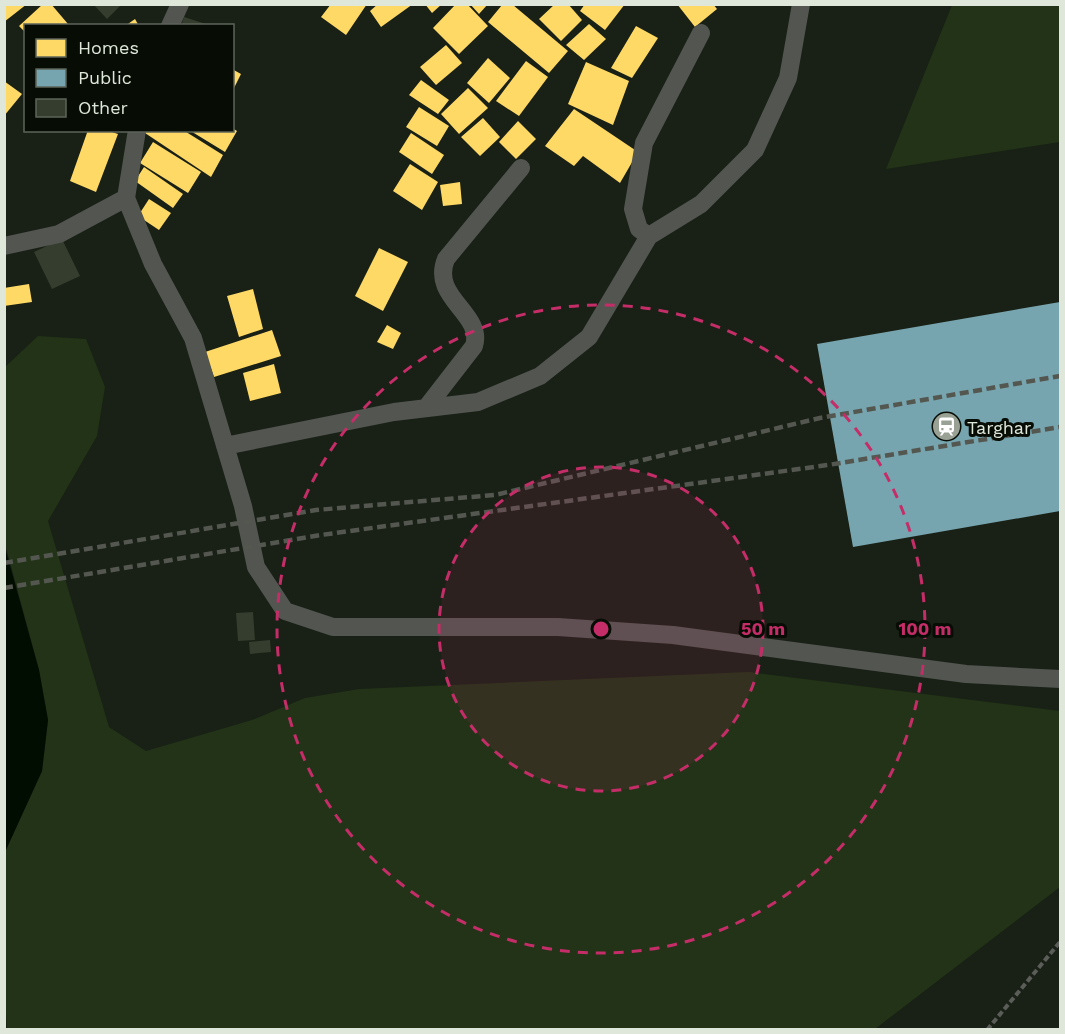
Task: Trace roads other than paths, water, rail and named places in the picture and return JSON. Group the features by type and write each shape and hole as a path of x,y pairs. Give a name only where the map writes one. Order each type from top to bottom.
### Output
{"street":[{"path":"171,24 180,4"},
{"path":"225,446 394,412 478,402 540,376 589,337 649,236 701,204 755,150 788,78 801,4"},
{"path":"649,236 639,229 633,209 644,143 701,33"},
{"path":"137,132 126,198 153,264 193,338 243,506 256,567 285,611 333,627 558,627 673,635 966,674 1060,679"},
{"path":"426,408 474,346 477,338 472,326 442,280 442,269 446,259 521,168"},
{"path":"4,246 59,234 126,198"}],"railway":[{"path":"4,563 316,510 495,495 820,418 1060,376"},
{"path":"4,588 321,535 828,465 1060,427"}],"place":[{"name":"Targhar","path":"946,427"}]}
